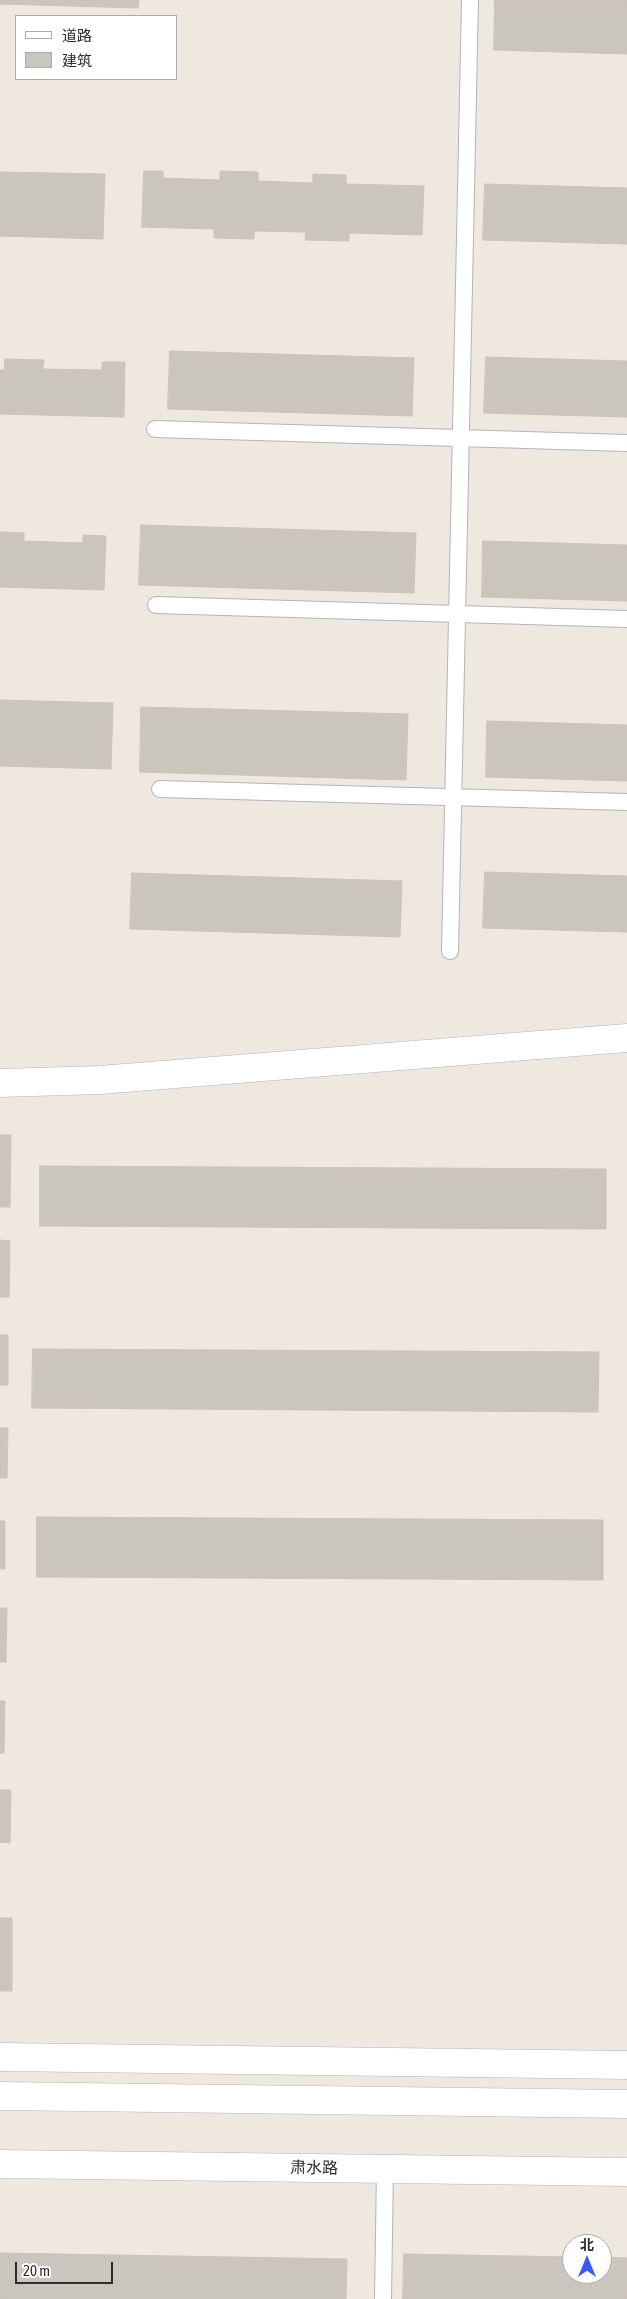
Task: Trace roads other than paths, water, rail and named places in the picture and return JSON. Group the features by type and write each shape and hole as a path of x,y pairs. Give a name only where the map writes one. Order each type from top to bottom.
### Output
{"street":[{"path":"0,1083 100,1080 627,1038"},
{"path":"0,2057 627,2066"},
{"path":"0,2096 627,2104"},
{"name":"肃水路","path":"0,2164 627,2172"}],"lane":[{"path":"450,951 470,0"},
{"path":"155,429 627,442"},
{"path":"156,605 627,619"},
{"path":"160,789 627,802"},
{"path":"383,2299 385,2169"}]}
